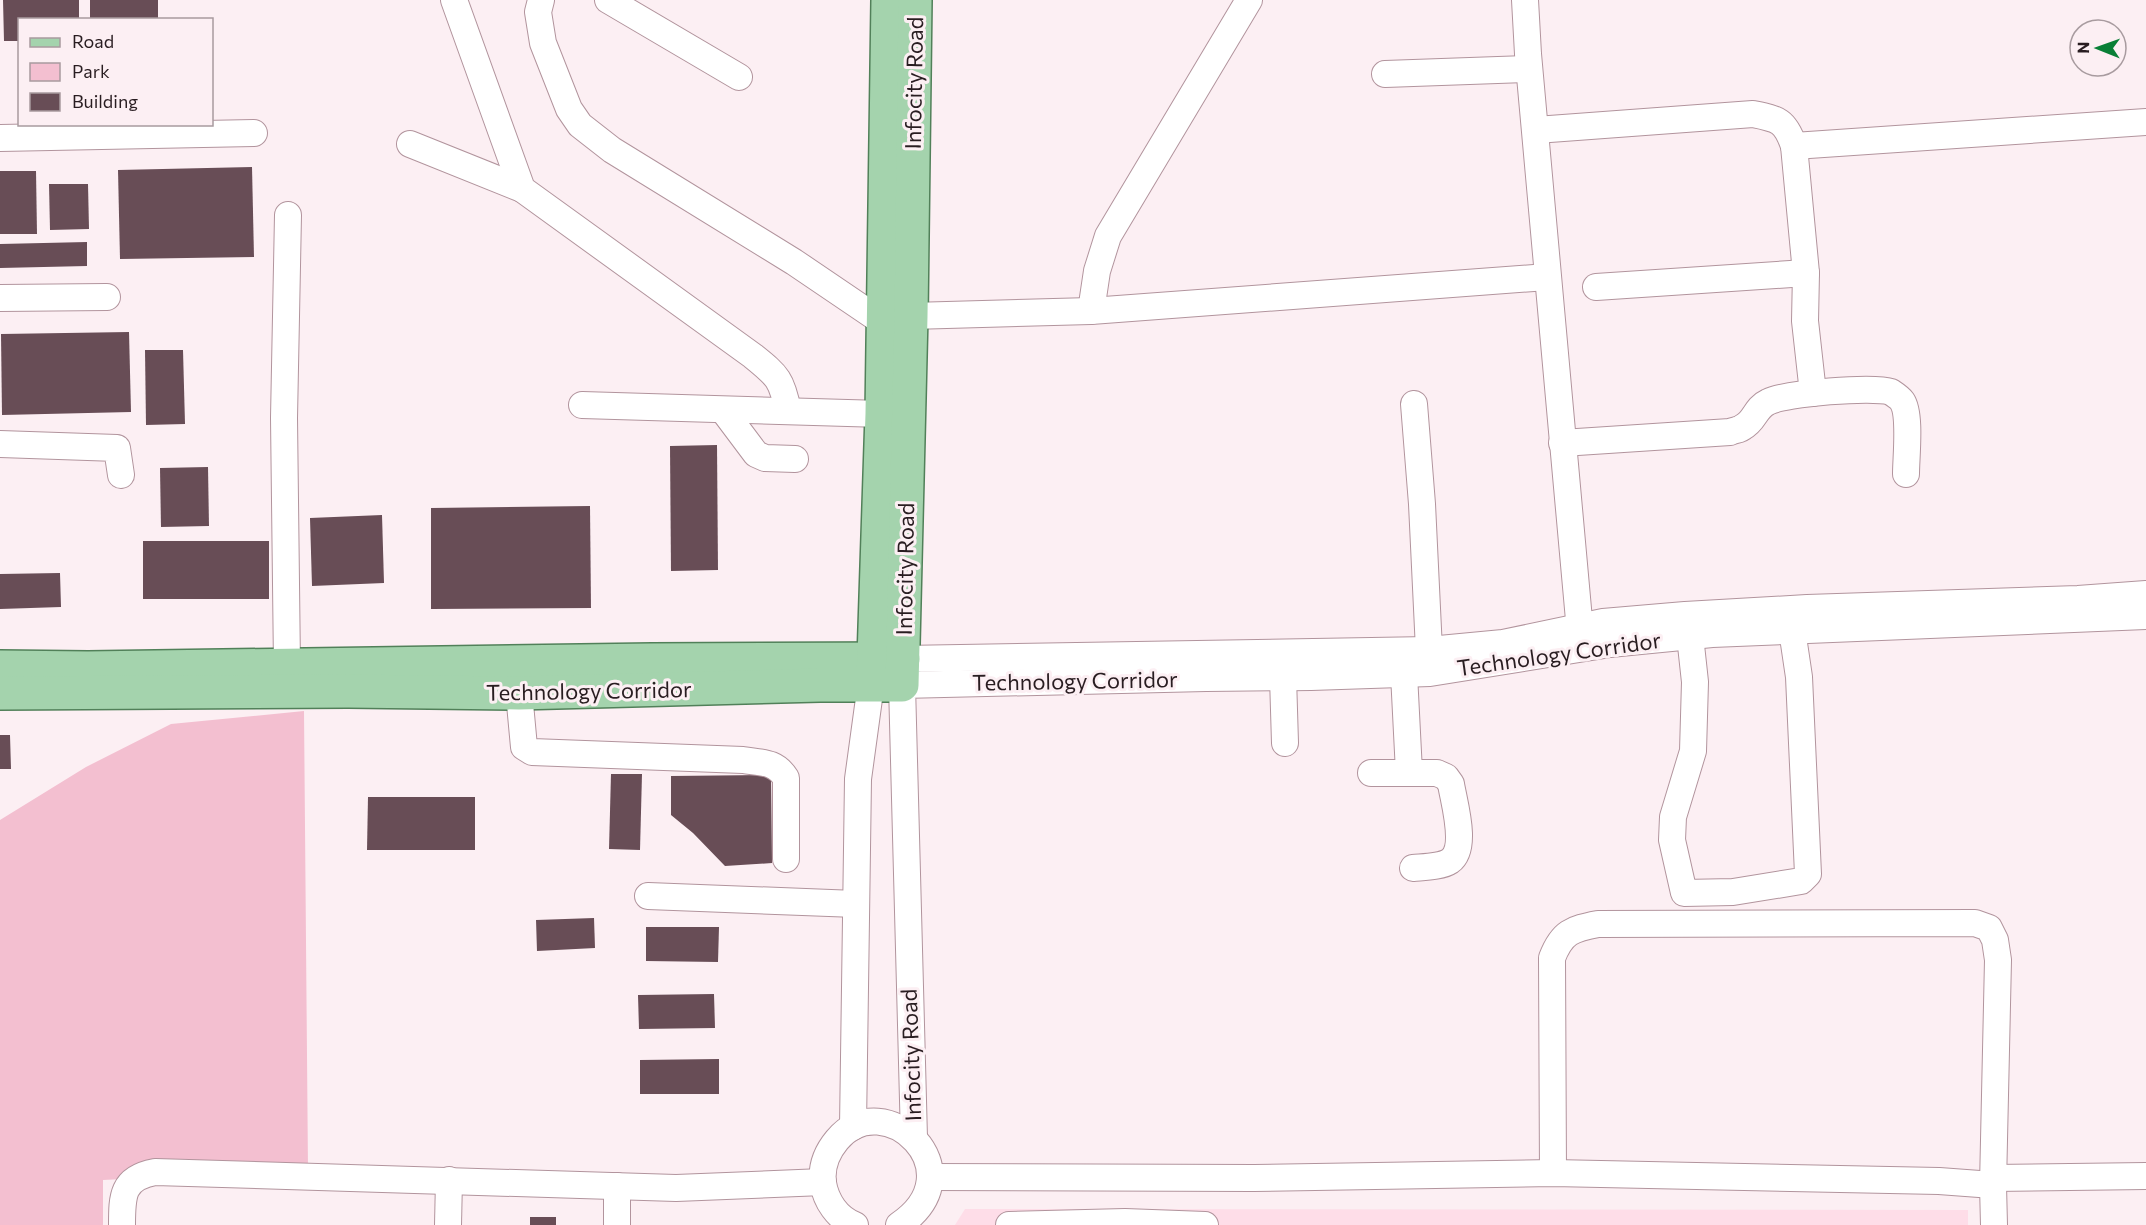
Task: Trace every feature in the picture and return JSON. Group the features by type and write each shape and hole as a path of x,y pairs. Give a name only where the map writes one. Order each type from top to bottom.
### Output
{"main road":[{"name":"Infocity Road","path":"888,0 898,319 882,414 888,672"},
{"name":"Infocity Road","path":"888,672 898,319 915,0"},
{"path":"0,667 287,666 888,672"},
{"name":"Technology Corridor","path":"0,693 348,691 519,693 888,672"}],"street":[{"path":"454,0 522,189"},
{"path":"541,0 538,12 543,43 569,109 580,124 612,150 794,262 898,319 1208,304 1547,277"},
{"path":"608,0 739,78"},
{"path":"1091,311 1097,271 1108,236 1249,0"},
{"path":"1525,0 1529,69 1580,638"},
{"path":"1385,75 1529,69"},
{"path":"1536,130 1753,114 1776,118 1788,129 1794,146 1806,273 1805,321 1813,393"},
{"path":"1794,146 2146,122"},
{"path":"0,138 254,132"},
{"path":"410,144 522,189 772,372 783,387 788,411"},
{"path":"287,666 284,418 288,215"},
{"path":"1596,286 1806,273"},
{"path":"0,298 107,297"},
{"path":"1562,443 1730,432 1744,427 1752,419 1758,407 1779,397 1881,390 1893,393 1903,401 1906,417 1906,474"},
{"path":"1414,404 1430,650"},
{"path":"582,405 882,414"},
{"path":"723,410 756,454 765,458 795,459"},
{"path":"0,444 117,448 121,475"},
{"path":"888,672 1430,650 1580,638 1603,622 1763,610 2078,599 2146,594"},
{"name":"Technology Corridor","path":"888,672 1283,677 1430,673 1580,638 1690,636 2146,616"},
{"path":"1690,636 1695,682 1693,752 1673,817 1672,840 1684,893 1733,892 1801,881 1808,874 1799,677 1792,630"},
{"name":"Infocity Road","path":"853,1127 858,779 888,672"},
{"name":"Infocity Road","path":"888,672 914,1138"},
{"path":"1404,674 1409,772"},
{"path":"1283,677 1286,744"},
{"path":"519,693 524,747 531,752 743,760 771,764 780,769 786,778 786,859"},
{"path":"1371,773 1437,773 1446,777 1450,784 1460,836 1459,848 1448,863 1413,868"},
{"path":"648,896 856,904"},
{"path":"1553,1173 1552,958 1558,941 1574,929 1598,924 1975,923 1989,927 1995,940 1998,960 1994,1225"},
{"path":"855,1225 837,1213 829,1202 823,1182 825,1161 831,1147 840,1136 853,1127 869,1122 885,1123 900,1128 914,1138 928,1162 930,1177 922,1204 912,1216 898,1225"},
{"path":"122,1225 124,1191 130,1183 143,1174 155,1172 676,1188 823,1182"},
{"path":"930,1177 1254,1178 1553,1173 1993,1182 2146,1176"},
{"path":"448,1225 449,1180"},
{"path":"617,1186 617,1225"},
{"path":"1009,1225 1125,1222 1205,1225"}],"shaded area":[{"path":"965,1209 1968,1210 1968,1225 955,1225"}],"green space":[{"path":"304,711 308,1170 103,1180 103,1225 0,1225 0,820 86,767 171,724"}],"building":[{"path":"3,0 79,0 79,18 18,18 18,41 4,41"},
{"path":"90,0 158,0 158,18 90,18"},
{"path":"252,167 254,257 120,259 118,170"},
{"path":"0,171 36,171 37,234 0,234"},
{"path":"49,184 88,184 89,229 50,230"},
{"path":"87,242 87,266 0,268 0,244"},
{"path":"129,332 131,412 2,415 1,334"},
{"path":"145,350 183,350 185,424 146,425"},
{"path":"717,445 718,570 671,571 670,446"},
{"path":"208,467 209,526 161,527 160,468"},
{"path":"590,506 591,608 431,609 431,508"},
{"path":"382,515 384,583 312,586 310,518"},
{"path":"143,541 269,541 269,599 143,599"},
{"path":"60,573 61,607 0,609 0,574"},
{"path":"0,735 10,735 11,769 0,769"},
{"path":"611,774 642,774 640,850 609,849"},
{"path":"771,775 772,863 725,866 693,833 671,815 671,776"},
{"path":"368,797 475,797 475,850 367,850"},
{"path":"594,918 595,948 537,951 536,920"},
{"path":"646,927 719,927 718,962 646,961"},
{"path":"714,994 715,1028 639,1029 638,995"},
{"path":"719,1059 719,1094 640,1094 640,1060"},
{"path":"530,1217 556,1217 556,1225 530,1225"}]}
